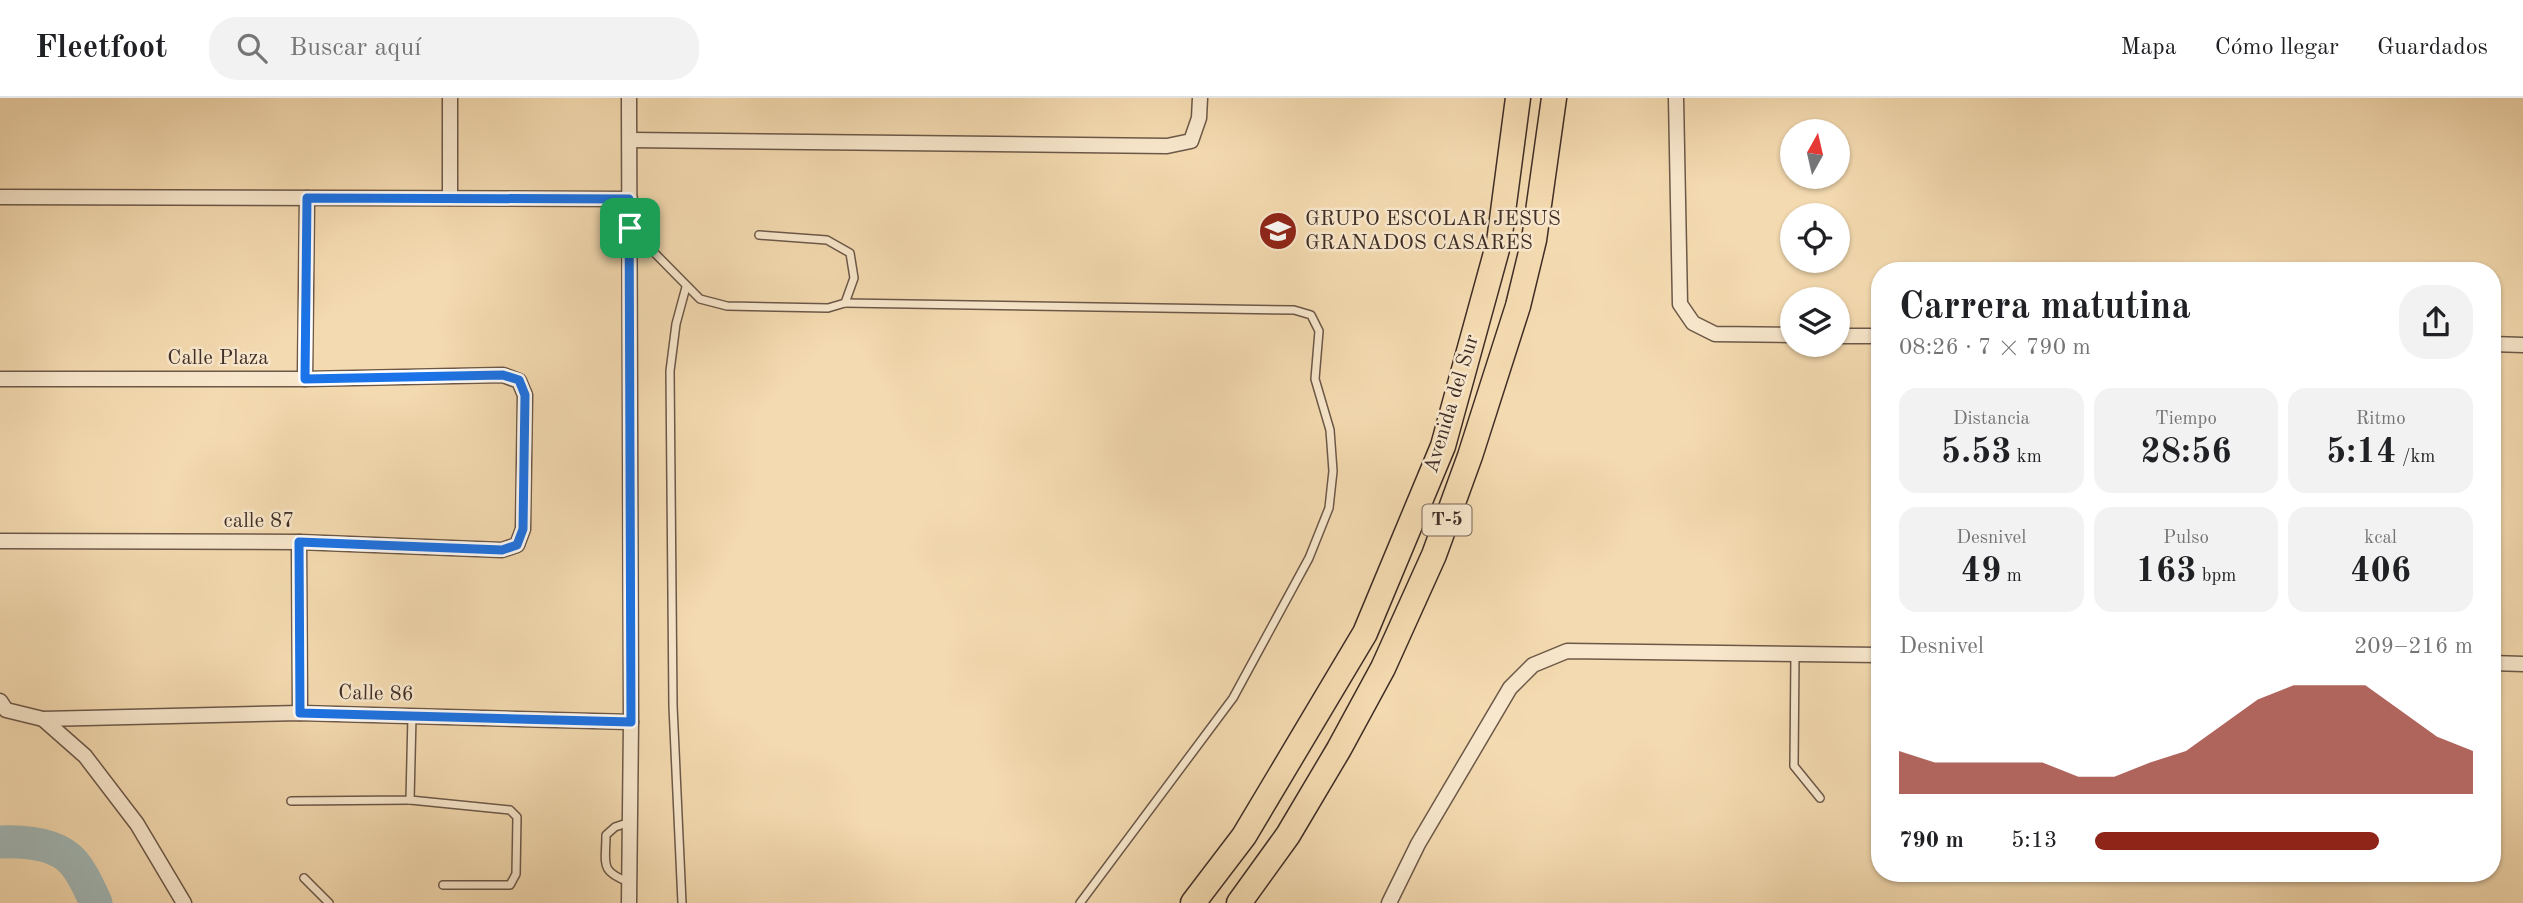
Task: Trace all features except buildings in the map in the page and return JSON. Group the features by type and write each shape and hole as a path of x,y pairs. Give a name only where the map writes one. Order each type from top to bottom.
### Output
{"highway":[{"name":"Avenida del Sur","path":"1192,903 1244,836 1366,633 1443,446 1499,242 1518,98"},
{"name":"Avenida del Sur","path":"1239,903 1288,835 1339,749 1382,668 1434,555 1470,456 1518,306 1534,240 1554,98"}],"street":[{"path":"450,98 450,198"},
{"path":"629,98 629,903"},
{"path":"630,140 1167,146 1191,141 1199,118 1200,98"},
{"path":"1676,98 1680,304 1693,323 1715,334 1780,335"},
{"path":"0,197 629,199"},
{"path":"305,379 307,198"},
{"path":"1850,336 1871,336"},
{"path":"2501,344 2523,345"},
{"name":"Calle Plaza","path":"0,379 305,379 503,375 519,380 525,395 523,529 517,545"},
{"name":"calle 87","path":"0,541 299,542 502,550 517,545"},
{"path":"299,542 300,713"},
{"path":"1388,903 1418,844 1510,688 1533,665 1567,651 1871,655"},
{"path":"2501,663 2523,664"},
{"name":"Calle 86","path":"0,701 6,710 43,719 300,713 631,722"},
{"path":"43,719 77,748 92,765 136,824 184,903"}],"lane":[{"path":"630,228 700,299 727,306 828,308 845,303 1294,310 1311,315 1319,331 1315,379 1330,430 1333,471 1329,508 1309,558 1233,698 1080,903"},
{"path":"759,235 827,240 850,253 854,278 845,303"},
{"path":"682,903 673,706 670,371 676,324 686,287"},
{"path":"1795,654 1794,766 1821,798"},
{"path":"410,800 412,715"},
{"path":"291,802 410,800 510,810 517,817 516,874 510,885 443,885"},
{"path":"629,882 612,876 606,868 606,835 615,827 630,822"},
{"path":"304,878 329,903"}],"waterway":[{"path":"0,842 50,847 67,856 81,872 96,903"}],"place":[{"name":"GRUPO ESCOLAR JESUS GRANADOS CASARES","path":"1278,231"}],"route":[{"path":"307,198 629,199 630,228 631,722 300,713 299,542 502,550 517,545 523,529 525,395 519,380 503,375 305,379 307,198"}]}
